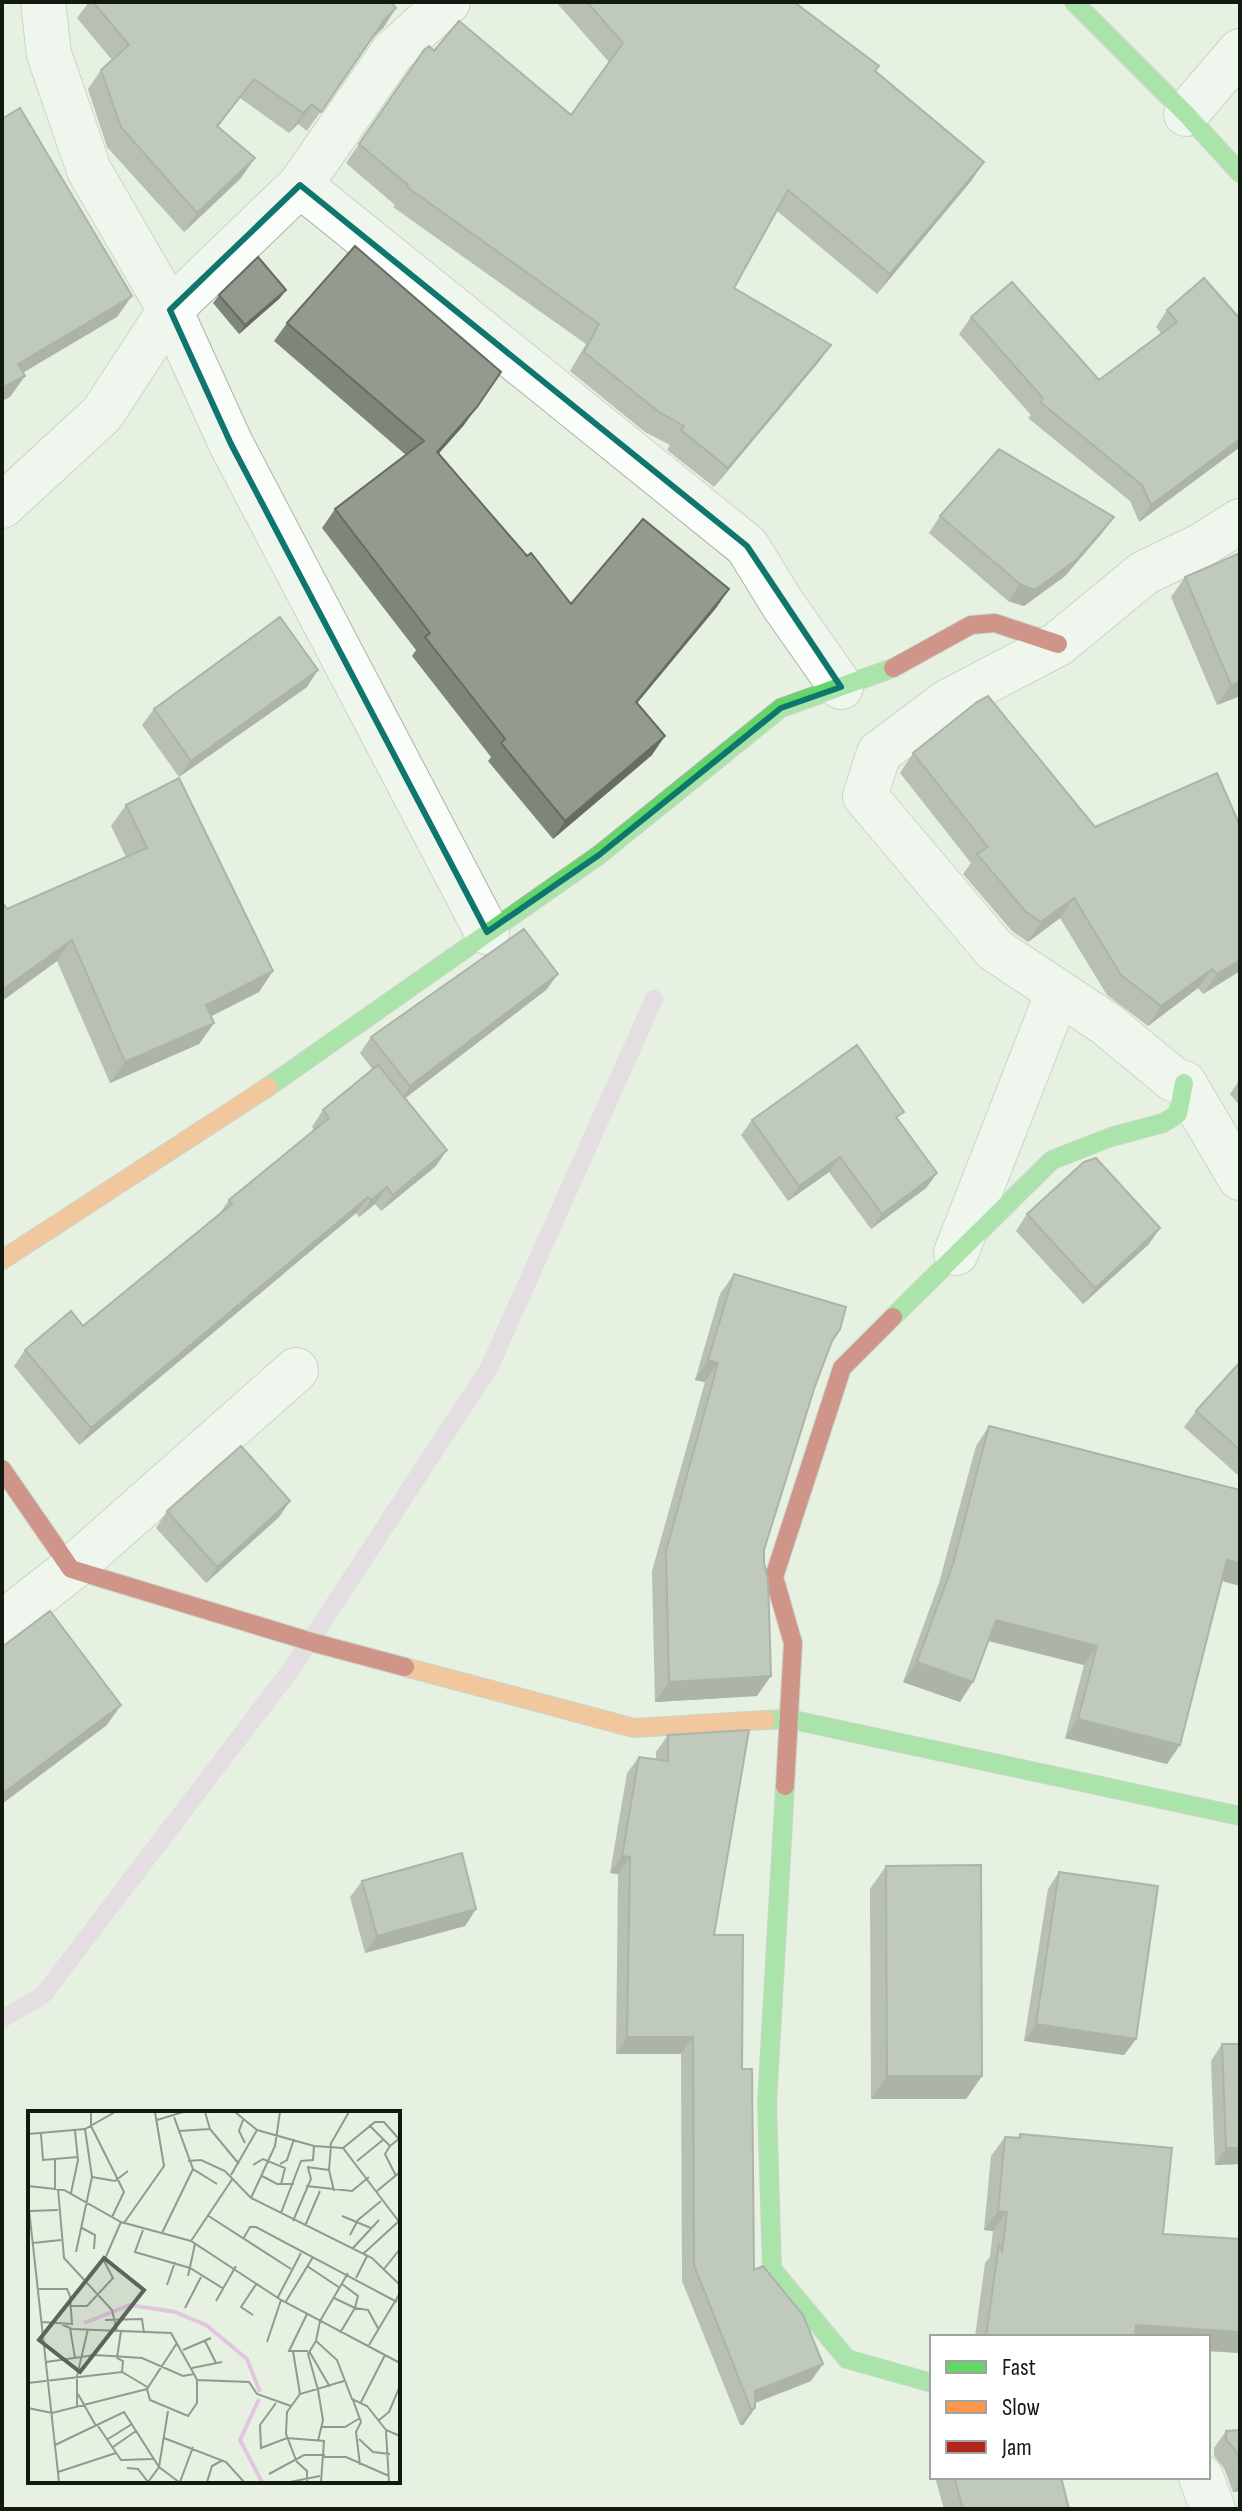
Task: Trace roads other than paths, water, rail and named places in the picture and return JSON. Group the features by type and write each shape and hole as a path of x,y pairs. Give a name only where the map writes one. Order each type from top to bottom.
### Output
{"street":[{"path":"43,2 49,54 89,170 170,310 231,444 487,932"},
{"path":"2,506 102,414 170,310 300,185 392,53 448,2"},
{"path":"1074,2 1240,173"},
{"path":"1186,114 1240,51"},
{"path":"300,185 747,546 782,603 841,687"},
{"path":"1240,521 1202,545 1144,573 1058,644 947,702 879,753 865,796 995,950 1105,1023 1173,1079 1184,1083 1240,1178"},
{"path":"2,1260 251,1099 599,855 781,708 890,670 971,625 995,623 1058,644"},
{"path":"956,1253 1058,992"},
{"path":"930,2382 847,2359 772,2269 767,2103 793,1643 774,1577 842,1368 1052,1160 1111,1137 1163,1123 1178,1114 1184,1083"},
{"path":"2,1623 71,1569 296,1370"},
{"path":"2,1469 71,1569 315,1643 634,1728 789,1719 1240,1816"},
{"path":"1202,2479 1213,2509"}],"waterway":[{"path":"2,2019 43,1995 293,1667 489,1368 654,999"}]}
